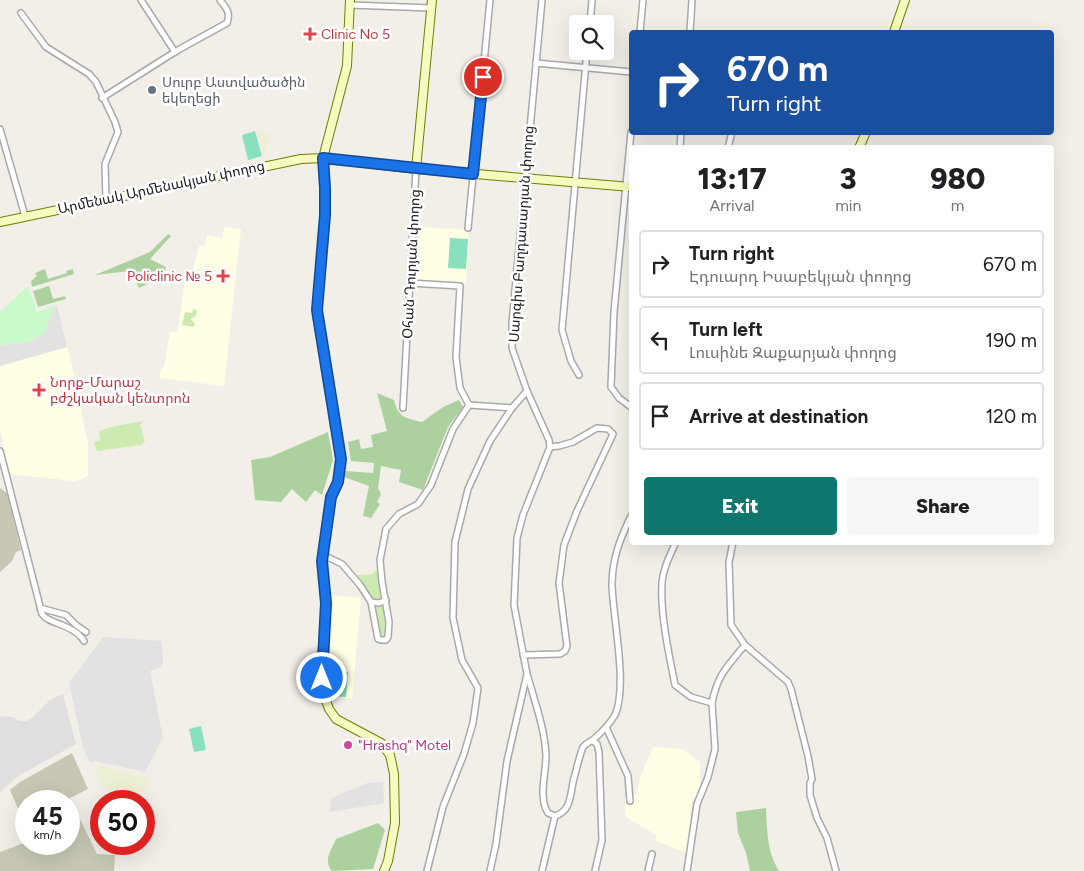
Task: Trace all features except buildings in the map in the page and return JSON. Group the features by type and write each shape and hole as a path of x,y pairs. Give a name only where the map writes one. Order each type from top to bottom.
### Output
{"main road":[{"path":"895,30 905,0"},
{"path":"350,2 347,66 323,158 325,215 317,310 341,459 338,482 331,497 322,561 326,603 322,664 324,697 336,719 381,743 390,755 394,774 395,823 388,861 384,871"},
{"name":"Օհան Դուրյան փողոց","path":"416,169 432,4"},
{"name":"Արմենակ Արմենակյան փողոց","path":"0,222 296,159 323,158 416,169 629,187"}],"street":[{"path":"141,0 176,52"},
{"path":"102,98 227,23 229,12 220,0"},
{"path":"468,228 490,0"},
{"name":"Սարգիս Բաղդասարյան փողոց","path":"542,0 524,178 512,324 512,348 527,391 549,440 550,447"},
{"path":"591,15 592,0"},
{"path":"640,30 643,0"},
{"path":"690,30 692,0"},
{"path":"350,2 432,4"},
{"path":"21,13 46,47 89,74 96,82 115,122 118,132 105,164 106,199"},
{"path":"579,374 571,361 562,330 586,60"},
{"path":"536,64 629,72"},
{"path":"0,129 25,216"},
{"name":"Օհան Դուրյան փողոց","path":"403,408 416,169"},
{"path":"629,187 613,322 611,387 618,398 629,406"},
{"path":"410,283 460,286 456,357 460,388 468,405"},
{"path":"427,871 443,807 464,754 473,723 478,688 462,660 453,618 455,542 468,489 490,440 512,408 527,391"},
{"path":"323,555 342,564 360,584 371,602 377,637 379,640 388,637 389,622 380,560 386,529 399,514 418,504 432,485 453,429 468,405"},
{"path":"468,405 512,408"},
{"path":"523,656 560,654 565,651 567,646 559,583 564,545 577,511 612,436 611,430 597,428 572,442 550,447 523,515 517,538 514,605 523,656 527,674 544,738 546,757 544,804 548,813 555,816 562,813 568,805 582,749 606,727 614,716 620,700 619,657 612,585 619,541 629,520"},
{"path":"0,451 40,608 44,617 64,624 81,636 84,641"},
{"path":"674,545 668,558 662,582 665,627 675,685 691,697 712,703"},
{"path":"732,545 729,564 731,625 745,645 788,682 791,689 808,756 812,780 810,783 810,795 817,818 827,838 836,871"},
{"path":"371,602 379,603 386,600"},
{"path":"40,608 66,615 86,632"},
{"path":"687,871 697,804 708,778 715,748 712,703 722,672 745,645"},
{"path":"490,871 496,844 507,761 527,674"},
{"path":"606,727 628,776 630,801"},
{"path":"593,740 597,744 599,752 602,840 595,871"},
{"path":"542,871 555,816"},
{"path":"648,871 652,854"}],"shaded area":[{"path":"257,131 270,133 264,157"},
{"path":"224,227 241,229 224,386 159,378 161,369 164,367 170,332 178,331 185,279 191,279 199,246 205,246 207,235 223,238"},
{"path":"420,227 469,230 466,283 416,280"},
{"name":"Նորք-Մարաշ բժշկական կենտրոն","path":"57,305 88,444 88,475 83,479 73,481 10,474 0,429 0,345 28,342"},
{"path":"57,305 67,347 0,366 0,345 28,342 45,333 52,311"},
{"path":"0,488 7,493 21,550 16,552 12,561 0,572"},
{"path":"331,595 361,598 352,699 327,696 333,610"},
{"path":"103,637 162,641 163,663 161,667 150,671 163,738 145,772 94,761 90,763 83,747 69,683"},
{"path":"63,694 76,744 18,776 0,792 0,716 26,721 32,718 50,700"},
{"path":"653,747 682,749 700,762 700,787 697,797 692,799 687,851 685,852 656,841 656,835 625,816 625,796 636,795 641,775"},
{"path":"72,753 88,789 80,793 80,790 15,790 15,801 10,790 20,782"},
{"path":"98,765 150,779 148,788 144,790 111,790 101,785 96,773"},
{"path":"383,782 384,803 330,812 331,798 367,783"},
{"path":"80,819 90,840 90,855 115,855 114,871 0,871 0,852 15,846 15,855 80,855"}],"green space":[{"path":"255,131 262,156 248,160 242,135"},
{"path":"168,234 171,236 150,259 166,267 164,276 139,288 130,271 95,275 150,252"},
{"path":"450,238 468,239 466,269 448,268"},
{"path":"45,269 48,279 73,269 74,274 32,287 31,281 37,276 35,273"},
{"path":"28,286 37,312 57,305 52,311 45,333 28,342 0,345 0,312"},
{"path":"49,286 53,299 65,296 66,299 38,307 33,291"},
{"path":"193,309 197,310 196,316 191,319 195,324 194,327 182,325 185,312 192,313"},
{"path":"377,393 394,400 400,414 422,422 443,407 459,400 463,407 448,427 423,490 399,482 401,470 381,466 378,488 381,494 377,502 380,504 371,518 363,516 369,486 344,477 345,471 373,473 374,463 351,461 348,442 359,439 361,449 373,447 371,435 387,431"},
{"path":"144,421 140,425 145,441 141,445 97,451 94,442 100,440 99,431"},
{"path":"328,432 333,460 322,495 315,490 306,502 292,489 281,502 255,500 251,460 270,457"},
{"path":"376,570 379,572 383,599 380,601 373,600 357,575 372,574"},
{"path":"383,604 388,625 386,637 381,638 378,634 375,608 377,605"},
{"path":"330,670 348,672 346,697 327,696"},
{"path":"201,726 206,750 194,752 189,729"},
{"path":"766,808 770,849 779,871 750,871 746,853 738,833 736,812"},
{"path":"378,823 385,830 373,869 332,871 329,867 328,859 336,839"}],"place":[{"name":"Clinic No 5","path":"310,34"},
{"name":"Սուրբ Աստվածածին եկեղեցի","path":"152,90"},
{"name":"Policlinic № 5","path":"223,276"},
{"name":"Նորք-Մարաշ բժշկական կենտրոն","path":"39,390"},
{"name":"\"Hrashq\" Motel","path":"348,745"}],"route":[{"path":"322,678 326,603 322,561 331,497 338,482 341,459 317,310 325,215 323,158 473,174 483,77"}]}
